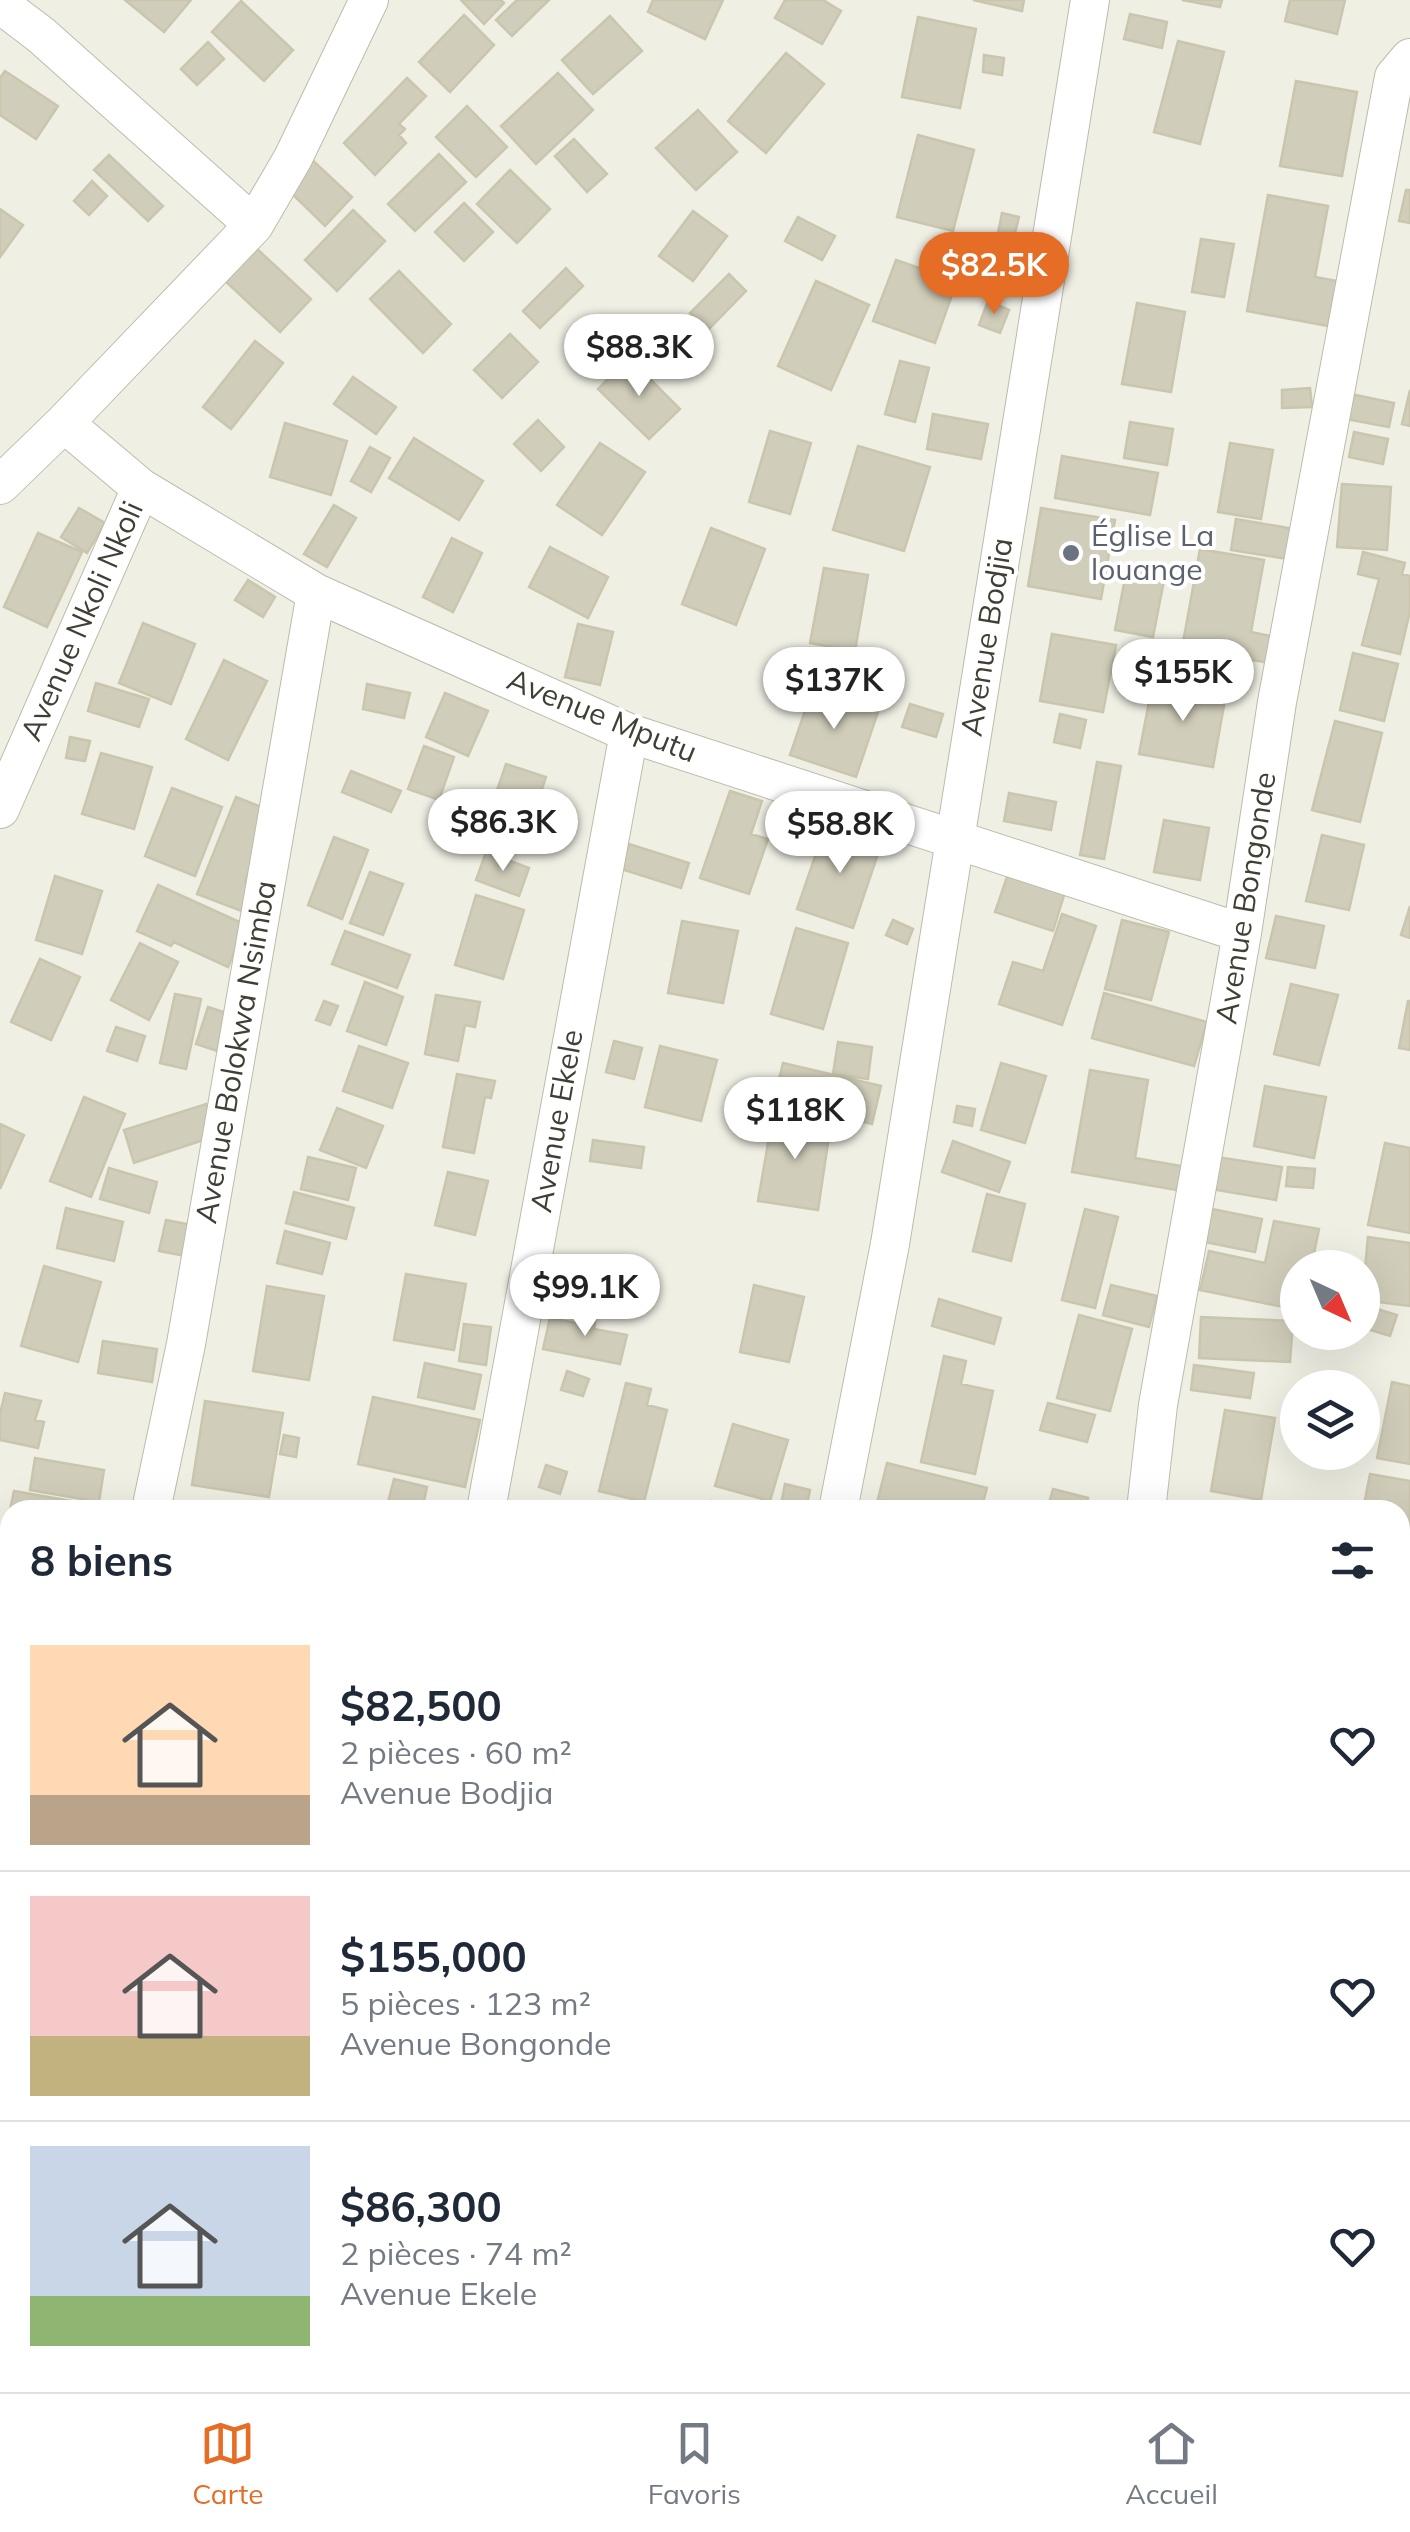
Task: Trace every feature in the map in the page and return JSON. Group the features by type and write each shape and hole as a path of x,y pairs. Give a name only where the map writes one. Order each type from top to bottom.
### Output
{"street":[{"path":"0,485 254,225 292,158 369,0"},
{"name":"Avenue Bodjia","path":"840,1500 890,1244 1090,0"},
{"path":"0,4 41,34 254,225"},
{"name":"Avenue Bongonde","path":"1147,1500 1158,1405 1242,933 1277,702 1394,77 1410,58"},
{"name":"Avenue Mputu","path":"64,423 140,488 316,593 629,732 1242,933"},
{"name":"Avenue Nkoli Nkoli","path":"0,809 140,488"},
{"name":"Avenue Bolokwa Nsimba","path":"153,1500 186,1344 316,593"},
{"name":"Avenue Ekele","path":"488,1500 629,732"}],"building":[{"path":"125,0 191,0 164,32"},
{"path":"461,0 501,0 504,3 484,24"},
{"path":"517,0 549,0 512,36 496,20"},
{"path":"653,0 723,0 705,39 648,12"},
{"path":"785,0 823,0 841,11 822,44 775,18"},
{"path":"973,0 1024,0 1022,11"},
{"path":"1182,0 1222,0 1220,7"},
{"path":"1290,0 1345,0 1337,34 1285,21"},
{"path":"241,1 293,50 264,81 212,32"},
{"path":"1130,14 1167,22 1162,48 1124,39"},
{"path":"464,15 494,45 450,92 419,62"},
{"path":"610,16 642,51 593,94 562,60"},
{"path":"918,17 976,29 960,108 902,97"},
{"path":"1178,41 1224,52 1200,144 1154,132"},
{"path":"208,42 224,59 197,85 181,69"},
{"path":"786,53 824,84 766,153 728,121"},
{"path":"984,55 1004,58 1002,75 983,72"},
{"path":"5,71 58,106 36,139 0,115 0,78"},
{"path":"558,73 593,110 536,164 501,126"},
{"path":"407,78 426,96 399,124 405,129 399,135 406,143 375,175 344,143"},
{"path":"1296,81 1357,92 1342,176 1280,166"},
{"path":"467,106 507,147 476,177 436,137"},
{"path":"698,110 737,152 696,190 656,148"},
{"path":"918,135 974,150 953,231 897,217"},
{"path":"574,139 607,174 587,192 555,156"},
{"path":"439,154 466,182 415,231 388,204"},
{"path":"109,155 163,206 148,221 94,170"},
{"path":"309,157 352,197 325,226 283,185"},
{"path":"510,170 550,209 517,243 477,204"},
{"path":"92,181 107,196 89,215 74,201"},
{"path":"1406,190 1410,190 1410,223 1399,221"},
{"path":"1268,195 1328,206 1315,277 1337,281 1328,326 1247,311"},
{"path":"464,203 493,232 464,261 435,232"},
{"path":"0,209 23,225 0,257"},
{"path":"353,210 385,241 337,291 305,260"},
{"path":"693,211 727,236 693,281 659,256"},
{"path":"1002,213 1019,217 1014,237 998,233"},
{"path":"798,217 835,236 822,260 785,241"},
{"path":"1201,239 1234,244 1224,297 1192,292"},
{"path":"255,247 311,299 280,332 224,280"},
{"path":"896,260 957,281 935,343 873,321"},
{"path":"566,268 583,286 540,328 523,311"},
{"path":"399,271 451,324 423,353 370,299"},
{"path":"729,274 746,291 707,331 690,313"},
{"path":"816,281 869,305 831,390 778,366"},
{"path":"988,301 1009,310 1000,333 979,325"},
{"path":"1137,303 1185,312 1171,392 1122,384"},
{"path":"510,334 538,362 502,398 474,370"},
{"path":"255,341 283,363 231,429 203,407"},
{"path":"629,358 680,409 649,439 598,389"},
{"path":"900,361 929,368 915,422 885,414"},
{"path":"353,377 396,407 376,434 334,404"},
{"path":"1310,388 1312,407 1282,408 1282,390"},
{"path":"1410,390 1410,426 1402,424"},
{"path":"1351,394 1394,403 1389,427 1346,419"},
{"path":"933,414 988,424 981,459 927,449"},
{"path":"538,420 564,447 541,471 514,444"},
{"path":"1130,422 1173,429 1167,465 1124,458"},
{"path":"285,423 347,441 331,495 270,477"},
{"path":"770,431 811,443 790,514 749,502"},
{"path":"1354,432 1388,439 1383,464 1349,457"},
{"path":"414,438 483,481 459,520 389,478"},
{"path":"600,443 645,472 602,535 557,505"},
{"path":"1230,443 1273,450 1261,519 1218,512"},
{"path":"858,446 930,467 904,551 833,530"},
{"path":"370,447 390,458 371,492 351,481"},
{"path":"1062,456 1158,473 1150,515 1055,498"},
{"path":"1342,484 1391,487 1387,550 1337,547"},
{"path":"334,505 356,518 327,567 304,554"},
{"path":"79,508 105,523 87,553 61,537"},
{"name":"Église La louange","path":"1041,508 1115,520 1101,599 1028,586"},
{"path":"1236,519 1300,530 1294,560 1231,550"},
{"path":"711,528 765,549 736,625 682,604"},
{"path":"38,533 82,552 47,627 4,607"},
{"path":"452,538 482,553 453,612 423,597"},
{"path":"550,547 608,577 588,618 529,587"},
{"path":"1200,549 1264,560 1251,632 1276,637 1270,663 1182,648"},
{"path":"1363,552 1405,563 1402,574 1410,576 1410,611 1400,654 1362,645 1379,579 1358,574"},
{"path":"1128,563 1166,570 1153,637 1115,630"},
{"path":"824,568 868,575 855,651 810,643"},
{"path":"248,580 275,597 263,617 235,600"},
{"path":"143,623 195,644 171,704 119,683"},
{"path":"578,624 613,632 600,685 565,677"},
{"path":"1052,634 1116,645 1103,712 1040,701"},
{"path":"1353,653 1398,664 1384,721 1340,710"},
{"path":"224,660 267,681 228,760 186,739"},
{"path":"1153,681 1226,694 1213,767 1139,754"},
{"path":"96,683 149,699 139,727 88,711"},
{"path":"367,684 410,693 404,718 363,709"},
{"path":"813,687 879,709 856,777 790,755"},
{"path":"445,693 488,711 468,756 426,737"},
{"path":"910,704 943,714 936,737 902,727"},
{"path":"1060,714 1086,720 1080,748 1054,742"},
{"path":"1335,721 1382,733 1360,822 1312,810"},
{"path":"70,737 90,741 85,761 66,758"},
{"path":"424,746 454,757 439,800 408,789"},
{"path":"101,753 152,767 134,829 82,814"},
{"path":"1097,762 1121,766 1104,859 1080,855"},
{"path":"506,764 546,777 524,842 484,828"},
{"path":"351,771 401,791 391,812 342,792"},
{"path":"172,788 222,807 195,876 145,856"},
{"path":"730,791 762,801 751,834 768,839 749,894 700,878"},
{"path":"1009,793 1056,802 1051,830 1004,821"},
{"path":"236,797 274,812 245,882 255,886 244,912 197,894"},
{"path":"1164,820 1209,828 1200,880 1154,872"},
{"path":"826,824 882,842 853,928 797,909"},
{"path":"1322,835 1364,845 1349,910 1306,901"},
{"path":"334,837 368,850 342,919 308,905"},
{"path":"629,844 689,863 681,888 621,869"},
{"path":"486,852 529,868 519,896 476,880"},
{"path":"370,872 403,884 383,935 350,923"},
{"path":"1008,874 1065,892 1053,931 995,912"},
{"path":"55,876 102,891 82,954 36,940"},
{"path":"158,885 246,925 228,967 174,942 171,946 137,931"},
{"path":"476,895 524,910 503,979 455,965"},
{"path":"1410,906 1410,938 1401,935"},
{"path":"1062,914 1096,926 1062,1025 999,1004 1013,962 1043,971"},
{"path":"1276,916 1324,926 1315,968 1266,958"},
{"path":"893,920 913,929 907,944 886,935"},
{"path":"1122,920 1169,932 1151,1000 1105,989"},
{"path":"682,921 738,931 723,1003 668,993"},
{"path":"796,928 848,943 823,1029 771,1014"},
{"path":"345,931 410,955 397,988 332,964"},
{"path":"140,943 178,962 149,1020 111,1000"},
{"path":"40,959 80,977 51,1040 11,1022"},
{"path":"365,982 403,997 386,1045 347,1031"},
{"path":"1291,984 1338,995 1319,1065 1274,1054"},
{"path":"1104,993 1207,1022 1194,1066 1092,1038"},
{"path":"175,994 201,999 186,1069 160,1063"},
{"path":"436,995 480,1002 475,1027 465,1025 458,1061 425,1054"},
{"path":"324,1001 338,1006 330,1025 316,1020"},
{"path":"1410,1001 1410,1050 1399,1048"},
{"path":"208,1007 230,1014 217,1051 196,1044"},
{"path":"116,1027 145,1036 137,1061 107,1051"},
{"path":"614,1041 642,1048 634,1079 606,1072"},
{"path":"838,1042 872,1047 868,1079 833,1074"},
{"path":"359,1046 408,1063 392,1108 343,1091"},
{"path":"660,1046 717,1060 701,1121 645,1107"},
{"path":"783,1063 881,1086 872,1124 774,1101"},
{"path":"1001,1063 1046,1076 1025,1143 981,1130"},
{"path":"1090,1070 1148,1080 1135,1158 1187,1167 1183,1191 1072,1172"},
{"path":"457,1074 495,1081 491,1098 485,1097 474,1153 443,1147"},
{"path":"1265,1086 1326,1097 1314,1158 1254,1146"},
{"path":"84,1097 125,1114 91,1197 50,1181"},
{"path":"206,1104 216,1136 134,1163 124,1130"},
{"path":"957,1106 975,1109 972,1126 954,1122"},
{"path":"337,1108 383,1126 366,1168 320,1150"},
{"path":"773,1114 831,1123 818,1210 758,1201"},
{"path":"0,1124 24,1135 0,1189"},
{"path":"593,1140 644,1147 641,1168 590,1161"},
{"path":"953,1141 1010,1162 999,1192 942,1172"},
{"path":"1385,1143 1410,1148 1410,1233 1368,1225"},
{"path":"308,1157 356,1168 348,1200 301,1189"},
{"path":"1217,1157 1282,1167 1276,1200 1211,1189"},
{"path":"1288,1167 1315,1169 1313,1188 1286,1186"},
{"path":"109,1168 157,1182 149,1213 100,1199"},
{"path":"448,1172 488,1181 475,1235 435,1225"},
{"path":"294,1192 354,1208 346,1239 286,1223"},
{"path":"987,1194 1025,1204 1011,1261 973,1251"},
{"path":"66,1208 123,1222 114,1261 57,1248"},
{"path":"1085,1209 1118,1217 1095,1308 1062,1300"},
{"path":"1212,1209 1262,1219 1255,1252 1205,1242"},
{"path":"166,1220 197,1226 191,1257 159,1251"},
{"path":"1274,1221 1319,1229 1315,1250 1280,1250 1280,1306 1200,1290 1209,1251 1265,1263"},
{"path":"285,1231 330,1243 322,1274 277,1263"},
{"path":"1368,1237 1410,1243 1410,1306 1380,1302 1380,1250 1367,1250"},
{"path":"44,1266 101,1282 78,1362 21,1346"},
{"path":"406,1274 466,1284 454,1350 394,1340"},
{"path":"754,1285 804,1297 789,1362 740,1352"},
{"path":"1111,1285 1157,1296 1149,1327 1103,1315"},
{"path":"267,1286 324,1296 309,1380 253,1371"},
{"path":"939,1299 1001,1318 994,1344 932,1326"},
{"path":"1380,1310 1397,1315 1390,1336 1380,1333"},
{"path":"579,1311 596,1315 594,1329 627,1335 620,1364 543,1349 550,1318 576,1323"},
{"path":"1079,1315 1132,1329 1110,1411 1057,1398"},
{"path":"1201,1317 1280,1320 1280,1350 1291,1350 1290,1362 1199,1358"},
{"path":"464,1324 491,1327 486,1365 459,1361"},
{"path":"103,1341 157,1349 152,1382 98,1373"},
{"path":"944,1356 966,1361 961,1384 993,1391 975,1474 921,1462"},
{"path":"425,1363 481,1375 474,1409 418,1397"},
{"path":"1194,1365 1254,1373 1250,1398 1191,1390"},
{"path":"567,1371 589,1379 583,1396 561,1390"},
{"path":"1392,1382 1410,1386 1410,1464 1380,1459"},
{"path":"626,1383 651,1389 647,1405 667,1410 644,1500 599,1491"},
{"path":"5,1393 41,1401 35,1420 44,1422 38,1448 0,1440"},
{"path":"373,1397 480,1420 465,1487 358,1464"},
{"path":"205,1401 283,1413 269,1497 192,1485"},
{"path":"1048,1403 1095,1415 1087,1442 1040,1430"},
{"path":"1225,1410 1275,1418 1261,1500 1211,1491"},
{"path":"733,1424 788,1440 770,1500 715,1486"},
{"path":"284,1435 299,1438 296,1457 280,1454"},
{"path":"35,1458 104,1470 99,1500 30,1490"},
{"path":"887,1463 987,1488 984,1500 878,1499"},
{"path":"546,1465 567,1472 560,1494 539,1487"},
{"path":"1370,1474 1410,1481 1410,1500 1365,1500"},
{"path":"394,1479 427,1487 424,1500 389,1500"},
{"path":"785,1484 810,1490 808,1500 782,1500"},
{"path":"1053,1489 1088,1498 1087,1500 1050,1500"},
{"path":"14,1491 66,1500 12,1500"}],"place":[{"name":"Église La louange","path":"1071,553"}]}
